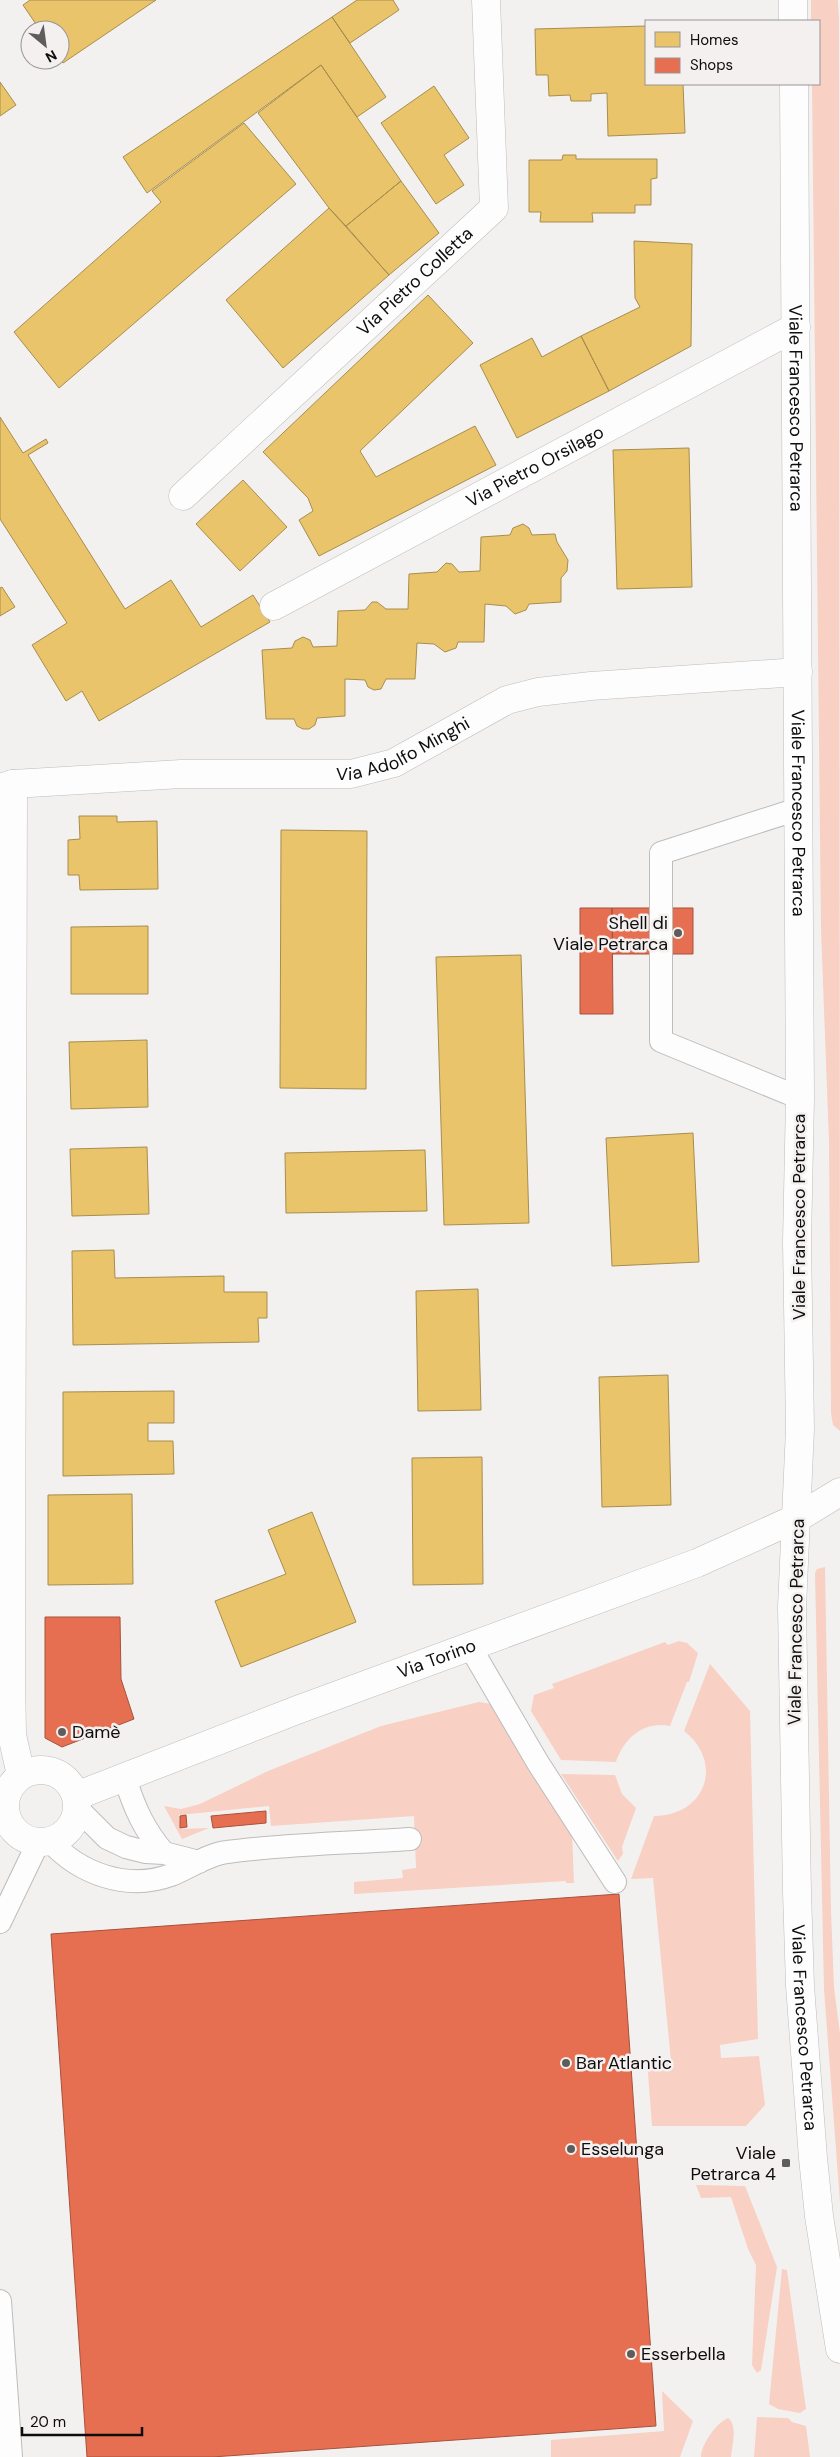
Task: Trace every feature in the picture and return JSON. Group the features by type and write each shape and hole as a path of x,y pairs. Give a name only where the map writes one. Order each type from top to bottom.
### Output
{"street":[{"name":"Via Pietro Colletta","path":"183,496 494,208 486,0"},
{"path":"793,0 793,20"},
{"name":"Viale Francesco Petrarca","path":"794,85 800,1098 797,1242 800,1430 792,1607 800,1986 819,2216 840,2348"},
{"name":"Via Pietro Orsilago","path":"274,606 796,326"},
{"name":"Via Adolfo Minghi","path":"6,786 181,774 351,774 394,763 507,700 538,692 591,686 798,672"},
{"path":"6,786 11,1676 12,1735 21,1776"},
{"name":"Via Torino","path":"77,1802 169,1759 732,1549 797,1518 840,1492"},
{"path":"43,1770 54,1772 64,1778 77,1802 69,1829 45,1841 20,1835 4,1820 6,1795 12,1784 21,1776 31,1771 43,1770"}],"lane":[{"path":"798,809 661,853 661,1041 800,1098"},
{"path":"469,1646 538,1763 615,1882"},
{"path":"125,1778 133,1804 149,1836 164,1853"},
{"path":"77,1802 107,1838 115,1842 146,1852 164,1853 199,1862"},
{"path":"0,1922 45,1841 77,1864 118,1880 148,1882 225,1852 410,1839"},
{"path":"0,2301 11,2457"}],"shaded area":[{"path":"811,0 838,0 840,1431 833,1425 831,1413 829,1142 821,929 812,85 820,85 820,20 811,20"},
{"path":"825,1567 831,1911 834,1987 840,2034 840,2203 824,1989 815,1573 817,1569"},
{"path":"679,1641 687,1643 698,1653 689,1682 687,1682 670,1726 652,1726 636,1733 624,1746 616,1762 561,1760 531,1711 534,1695 554,1688 552,1684 665,1642 668,1645"},
{"path":"710,1664 750,1711 758,2039 720,2045 721,2058 759,2056 765,2105 746,2126 652,2126 647,2060 671,2061 653,1878 631,1879 654,1816 672,1814 686,1807 697,1798 704,1786 706,1772 704,1758 697,1744 684,1731"},
{"path":"479,1702 491,1704 572,1832 574,1883 566,1883 566,1881 354,1894 354,1882 403,1878 402,1870 416,1868 414,1816 271,1826 269,1806 179,1815 180,1829 209,1828 182,1839 164,1806 181,1809 200,1804 268,1771 381,1726"},
{"path":"561,1774 615,1775 622,1794 636,1808 622,1847 623,1854 618,1861"},
{"path":"696,2185 745,2186 777,2267 761,2370 757,2373 752,2365 756,2265 748,2249 731,2197 701,2198"},
{"path":"782,2269 787,2270 806,2409 800,2413 778,2409 769,2404"},
{"path":"662,2391 693,2421 680,2457 551,2457 551,2440 664,2431"},
{"path":"757,2417 788,2418 792,2422 806,2426 810,2457 754,2457"},
{"path":"728,2418 734,2431 731,2457 701,2457 710,2435"}],"building: Homes":[{"path":"30,0 156,0 70,58 70,20 33,20 23,5"},
{"path":"357,0 393,0 399,10 350,43 332,17"},
{"path":"332,17 386,97 357,117 321,65 147,193 123,157"},
{"path":"645,26 645,85 683,85 685,133 608,136 607,93 591,94 591,101 571,101 570,95 549,96 548,75 536,75 535,29"},
{"path":"321,65 401,181 346,226 329,208 258,113"},
{"path":"0,82 16,105 0,116"},
{"path":"434,86 469,138 444,155 464,185 436,204 381,123"},
{"path":"244,123 296,184 59,388 14,332 161,202 152,191"},
{"path":"563,155 576,155 576,159 657,159 657,178 651,179 651,205 635,205 635,213 592,213 593,222 540,222 541,212 529,212 529,160 562,160"},
{"path":"401,181 439,233 389,275 346,226"},
{"path":"329,208 389,275 283,368 226,300"},
{"path":"634,241 692,244 691,346 609,391 581,336 640,307 635,298"},
{"path":"428,295 473,343 360,451 376,477 475,426 496,465 319,556 299,520 313,511 308,498 263,452"},
{"path":"581,336 609,391 517,438 480,365 532,338 542,357"},
{"path":"0,417 23,453 46,439 48,443 28,455 125,609 171,580 201,627 253,595 270,622 99,721 82,691 66,701 32,645 67,623 0,519"},
{"path":"689,448 692,587 617,589 613,450"},
{"path":"243,480 287,527 240,571 196,524"},
{"path":"523,524 529,528 532,535 555,534 557,542 568,560 567,571 561,578 561,602 529,604 526,610 515,614 506,606 485,604 484,642 458,642 456,648 445,652 434,644 417,643 415,679 386,679 381,689 374,690 368,687 365,680 345,679 345,716 317,718 315,725 309,729 297,726 294,719 266,719 262,650 292,648 295,641 303,637 310,640 313,647 337,646 338,611 365,610 372,602 377,602 386,609 408,609 409,574 437,572 446,563 452,564 459,572 480,571 481,537 510,535 513,528"},
{"path":"2,587 15,607 0,616 0,588"},
{"path":"79,816 117,816 117,822 157,821 158,889 80,890 79,875 68,875 68,840 80,839"},
{"path":"281,830 367,831 366,1089 280,1088"},
{"path":"148,926 148,994 71,994 71,927"},
{"path":"521,955 529,1223 444,1225 436,957"},
{"path":"147,1040 148,1107 71,1109 69,1042"},
{"path":"693,1133 699,1262 612,1266 606,1138"},
{"path":"147,1147 149,1214 72,1216 70,1149"},
{"path":"425,1150 427,1211 286,1213 285,1153"},
{"path":"114,1250 115,1278 224,1276 224,1292 267,1292 267,1318 258,1318 259,1342 73,1345 72,1251"},
{"path":"478,1289 481,1410 418,1411 416,1291"},
{"path":"668,1375 671,1505 602,1507 599,1377"},
{"path":"174,1391 174,1423 148,1423 148,1441 173,1441 174,1474 63,1476 63,1392"},
{"path":"482,1457 483,1584 413,1585 412,1458"},
{"path":"132,1494 133,1584 48,1585 48,1495"},
{"path":"312,1512 356,1622 241,1667 215,1601 286,1574 268,1530"}],"building: Shops":[{"path":"580,908 612,908 613,1014 580,1014"},
{"path":"612,908 693,908 693,954 613,954"},
{"path":"45,1617 120,1617 121,1679 134,1719 62,1747 45,1738"},
{"path":"266,1811 266,1823 213,1828 211,1816"},
{"path":"186,1815 187,1827 180,1828 180,1816"},
{"path":"619,1894 656,2426 212,2457 87,2457 51,1934"}],"place":[{"name":"Shell di Viale Petrarca","path":"678,933"},
{"name":"Damè","path":"62,1732"},
{"name":"Bar Atlantic","path":"566,2063"},
{"name":"Esselunga","path":"571,2149"},
{"name":"Viale Petrarca 4","path":"786,2163"},
{"name":"Esserbella","path":"631,2354"}]}
